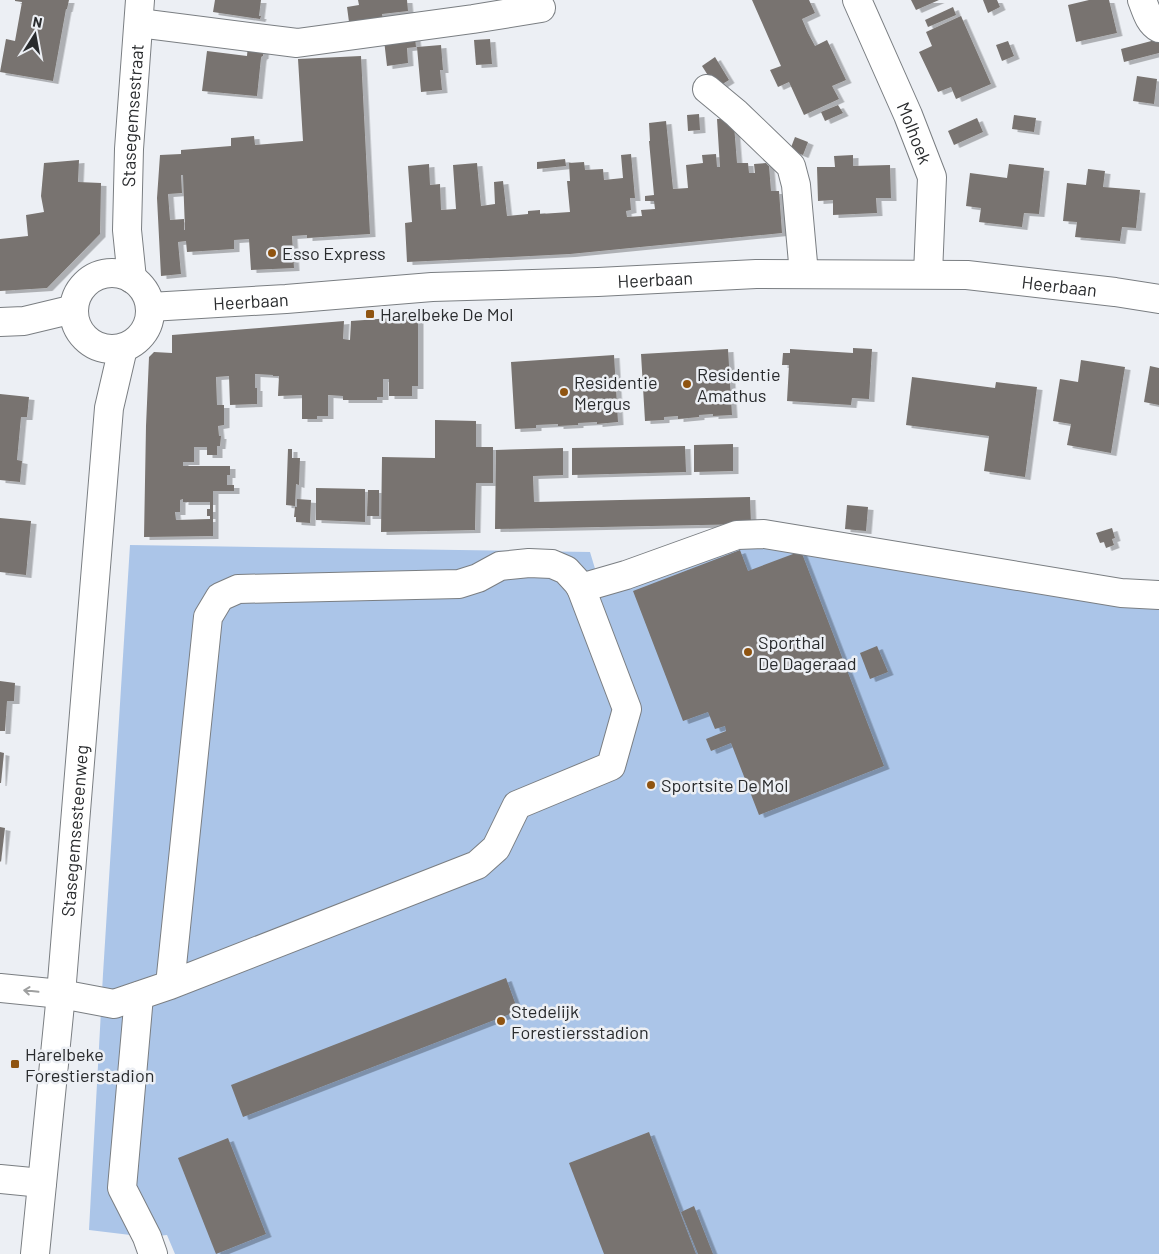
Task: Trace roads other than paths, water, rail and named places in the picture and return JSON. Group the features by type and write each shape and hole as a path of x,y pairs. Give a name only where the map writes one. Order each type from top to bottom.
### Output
{"street":[{"name":"Molhoek","path":"857,0 908,115 932,177 928,274"},
{"path":"1142,0 1147,15 1156,28 1159,28"},
{"path":"140,12 297,43 541,8"},
{"name":"Stasegemsestraat","path":"121,276 127,230 129,149 140,12"},
{"path":"707,89 736,113 791,166 796,185 804,274"},
{"name":"Heerbaan","path":"150,307 286,299 432,287 598,282 756,274 967,275 1115,292 1159,300"},
{"path":"12,322 95,334 138,338 146,326 150,307 140,286 121,276 100,275 88,281 78,292 75,302 95,334"},
{"name":"Stasegemsesteenweg","path":"34,1254 61,994 109,408 95,334"},
{"path":"581,588 626,575 737,535 764,534 1121,593 1159,594"},
{"path":"0,988 61,994 114,1004 170,985 477,865 496,848 517,805 610,766 627,710 581,588 566,570 552,564 529,563 500,566 478,578 459,584 238,590 220,597 208,616 170,985"},
{"path":"139,996 122,1188 147,1237 153,1254"},
{"path":"0,1179 42,1183"}],"place":[{"name":"Esso Express","path":"272,253"},
{"name":"Harelbeke De Mol","path":"370,314"},
{"name":"Residentie Amathus","path":"687,384"},
{"name":"Residentie Mergus","path":"564,392"},
{"name":"Sporthal De Dageraad","path":"748,652"},
{"name":"Sportsite De Mol","path":"651,785"},
{"name":"Stedelijk Forestiersstadion","path":"501,1021"},
{"name":"Harelbeke Forestierstadion","path":"15,1064"}]}
